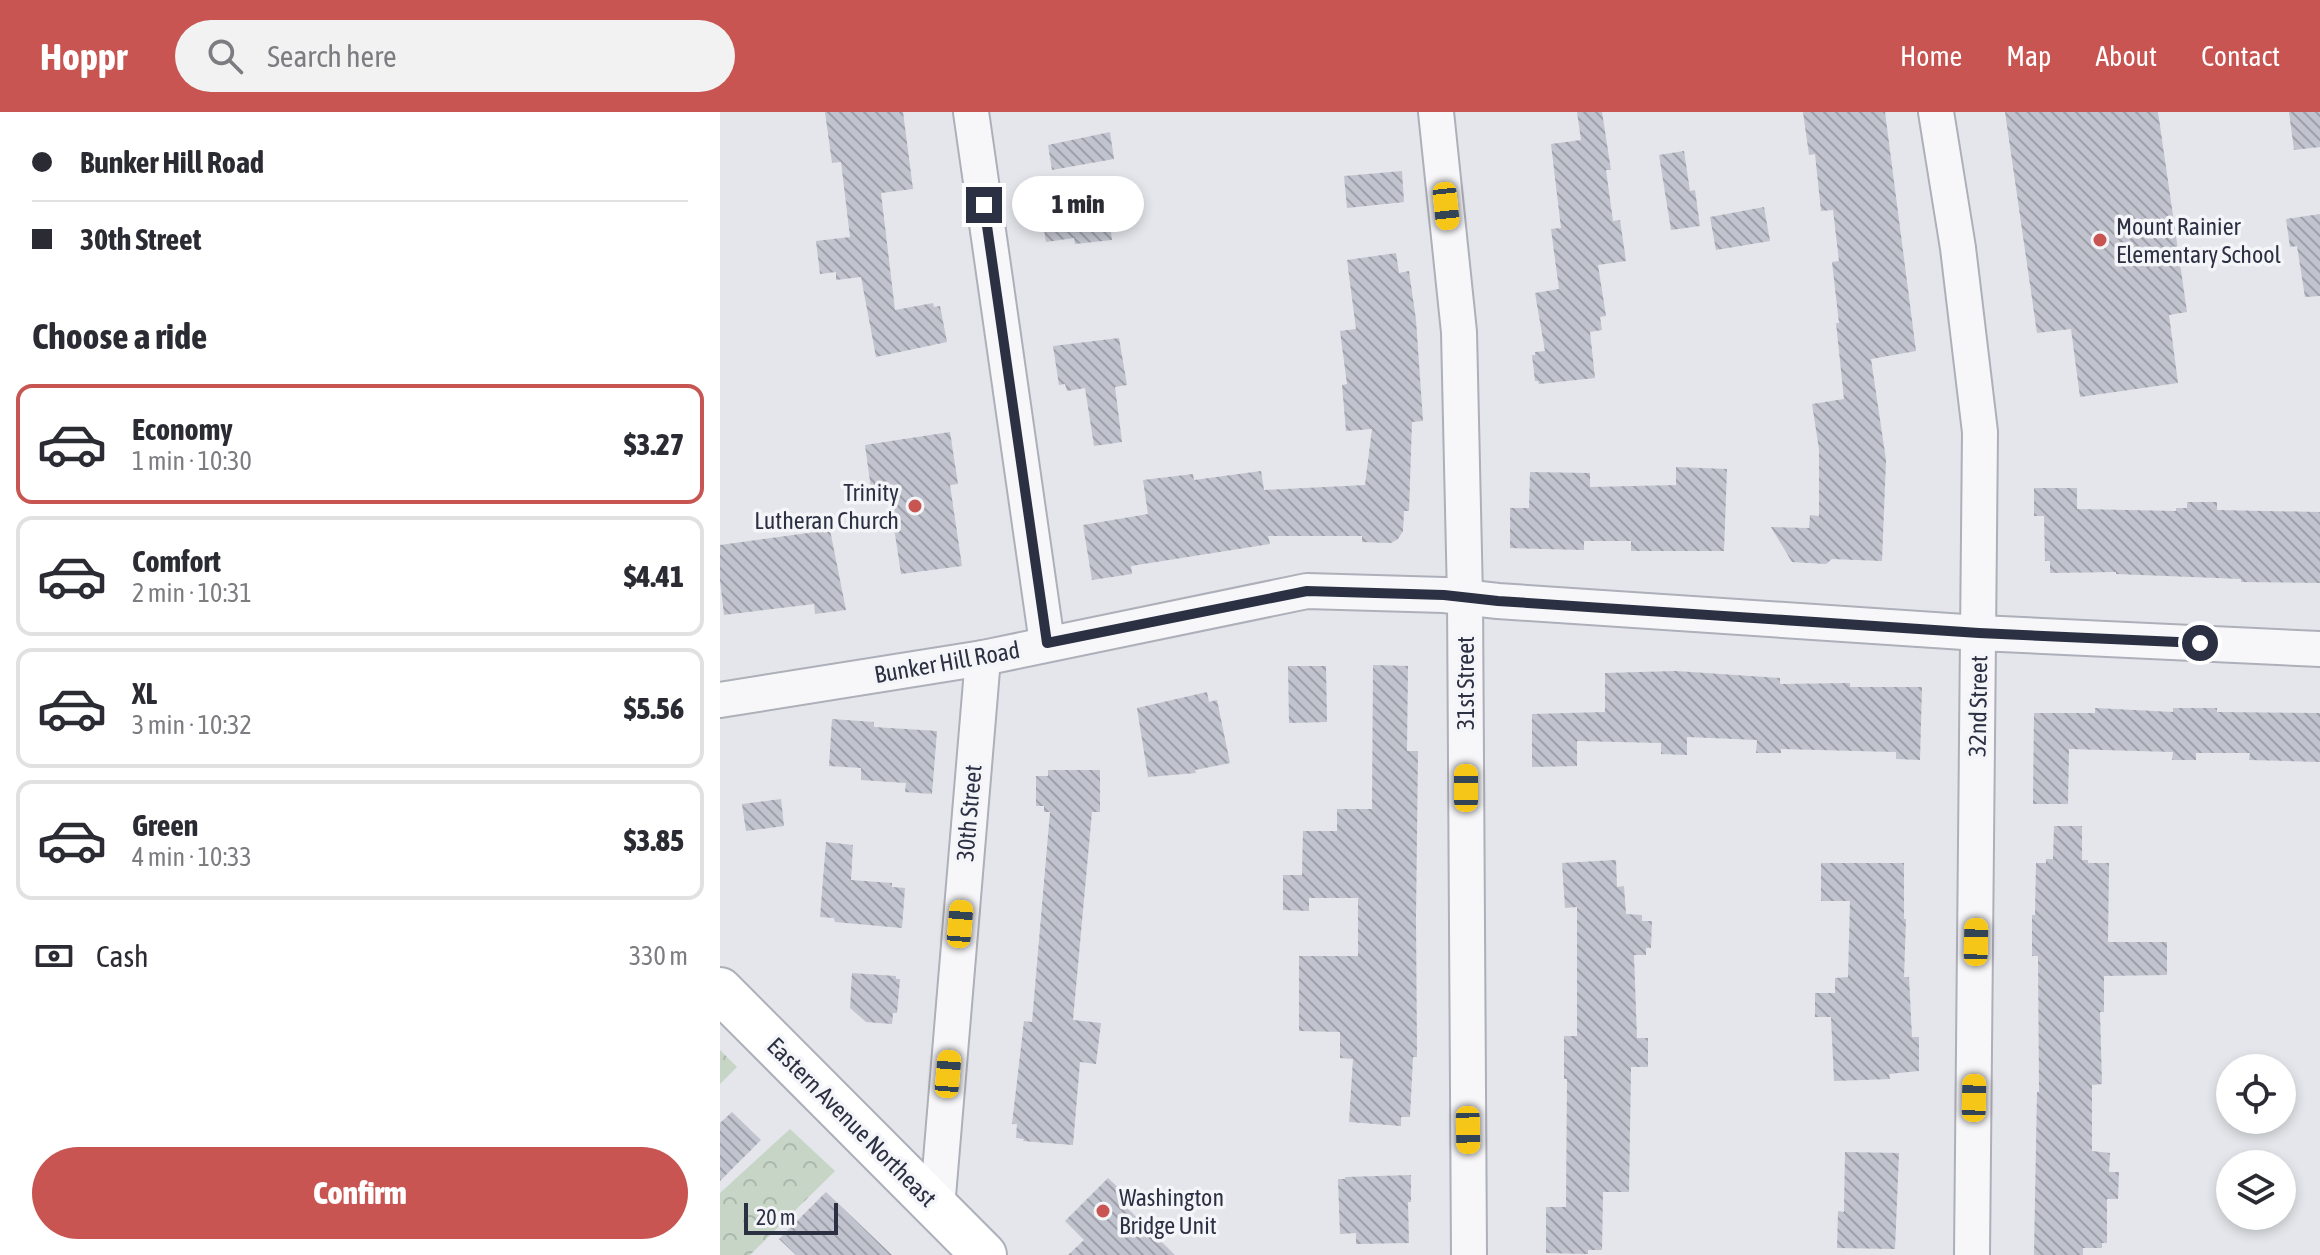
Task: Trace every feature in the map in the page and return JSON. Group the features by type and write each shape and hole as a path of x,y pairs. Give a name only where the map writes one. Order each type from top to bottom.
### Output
{"main road":[{"name":"Eastern Avenue Northeast","path":"720,990 984,1255"}],"street":[{"path":"971,112 1047,643"},
{"name":"31st Street","path":"1436,112 1459,332 1465,597 1469,1255"},
{"name":"32nd Street","path":"1936,112 1958,248 1980,432 1972,1255"},
{"name":"Bunker Hill Road","path":"720,700 983,658 1307,591 1465,597 1979,633 2320,649"},
{"name":"30th Street","path":"937,1208 983,658"}],"green space":[{"path":"720,1050 737,1067 720,1084"},
{"path":"790,1129 835,1171 750,1255 720,1255 720,1193"}],"building":[{"path":"825,112 903,112 913,189 881,193 895,310 933,303 934,307 940,306 947,342 876,357 861,277 836,280 836,272 820,274 816,241 850,237 841,162 832,163"},
{"path":"1577,112 1602,112 1611,170 1606,170 1613,221 1620,220 1626,261 1598,265 1606,316 1600,317 1602,330 1590,332 1595,378 1539,384 1535,381 1532,355 1545,351 1535,293 1559,289 1551,229 1561,228 1551,144 1581,140"},
{"path":"1803,112 1885,112 1916,351 1871,359 1886,460 1882,561 1832,559 1826,564 1792,562 1771,527 1809,528 1810,515 1819,516 1819,449 1812,404 1844,399 1832,262 1839,261 1833,210 1821,211 1815,154 1809,155"},
{"name":"Mount Rainier Elementary School","path":"2005,112 2158,112 2187,312 2169,315 2178,383 2080,397 2071,329 2037,333"},
{"path":"2289,112 2320,112 2320,147 2294,150"},
{"path":"1110,132 1114,159 1052,170 1048,145"},
{"path":"1684,151 1690,191 1695,190 1700,226 1671,230 1659,155"},
{"path":"1402,171 1404,202 1347,208 1344,176"},
{"path":"1764,207 1770,241 1716,250 1710,217"},
{"path":"1108,208 1112,240 1075,244 1074,238 1046,242 1042,217"},
{"path":"2320,214 2320,296 2305,297 2297,246 2290,247 2286,219"},
{"path":"1396,253 1399,273 1409,271 1416,320 1423,421 1412,422 1409,511 1404,511 1403,531 1398,539 1391,543 1362,542 1362,536 1268,536 1270,544 1131,566 1132,574 1092,580 1083,525 1148,514 1143,480 1193,474 1194,480 1261,471 1264,490 1365,485 1372,429 1346,431 1342,385 1347,384 1340,331 1356,329 1347,260"},
{"path":"1119,338 1127,385 1115,387 1122,442 1094,446 1085,388 1067,391 1065,384 1059,385 1053,346"},
{"name":"Trinity Lutheran Church","path":"950,432 958,484 950,485 962,566 901,574 889,494 872,496 865,445"},
{"path":"1676,467 1727,469 1724,551 1631,551 1631,541 1584,541 1584,550 1510,548 1510,508 1529,508 1530,472 1590,473 1590,487 1676,485"},
{"path":"2034,488 2077,488 2077,509 2176,511 2176,508 2187,508 2187,502 2217,502 2217,510 2320,512 2320,583 2241,582 2241,579 2116,572 2050,573 2050,561 2045,561 2044,516 2034,516"},
{"path":"830,530 846,610 815,614 814,604 724,615 720,545"},
{"path":"1373,665 1408,666 1407,751 1418,751 1417,1057 1413,1057 1410,1117 1401,1117 1401,1126 1349,1122 1353,1059 1340,1058 1340,1032 1299,1031 1299,956 1358,956 1358,898 1309,898 1309,911 1283,910 1283,875 1302,875 1303,831 1337,831 1337,809 1372,809"},
{"path":"1288,666 1326,666 1327,722 1289,723"},
{"path":"1676,671 1780,678 1780,684 1850,683 1850,687 1922,687 1920,760 1896,759 1896,752 1781,749 1781,753 1756,753 1757,740 1687,737 1687,755 1661,754 1661,743 1577,741 1577,766 1532,767 1532,714 1605,712 1605,673"},
{"path":"1207,692 1209,702 1217,700 1230,763 1195,770 1196,773 1148,777 1137,708"},
{"path":"2095,708 2173,712 2173,708 2217,708 2217,712 2320,713 2320,762 2249,760 2250,753 2196,753 2196,760 2172,760 2173,752 2069,749 2068,804 2033,804 2034,713 2095,713"},
{"path":"832,719 874,722 874,727 937,731 932,794 905,792 906,783 861,780 861,768 829,766"},
{"path":"1048,770 1100,770 1100,812 1092,812 1073,1020 1101,1023 1096,1064 1080,1062 1073,1145 1023,1141 1016,1138 1017,1124 1012,1124 1024,1021 1032,1022 1050,812 1044,812 1044,806 1036,806 1036,776 1048,776"},
{"path":"781,799 784,826 746,831 742,804"},
{"path":"2054,826 2082,826 2082,860 2109,863 2108,942 2167,942 2167,975 2104,976 2104,1012 2100,1012 2102,1084 2092,1085 2092,1151 2110,1153 2109,1172 2119,1172 2118,1199 2107,1199 2107,1243 2102,1243 2102,1248 2083,1248 2083,1255 2034,1255 2039,1092 2038,956 2032,956 2032,915 2035,915 2036,863 2053,859"},
{"path":"826,842 853,845 851,880 892,883 892,887 905,888 902,928 835,922 834,918 820,917"},
{"path":"1616,860 1617,887 1624,886 1626,914 1642,915 1642,921 1652,921 1651,948 1646,948 1646,955 1634,955 1637,1038 1648,1038 1648,1067 1631,1067 1629,1192 1603,1192 1602,1250 1588,1250 1588,1254 1546,1253 1546,1207 1566,1207 1567,1079 1564,1079 1564,1036 1577,1036 1577,907 1565,908 1562,863"},
{"path":"1821,863 1904,863 1904,977 1909,977 1912,1037 1919,1037 1919,1071 1889,1074 1890,1079 1834,1081 1831,1017 1815,1017 1815,993 1835,993 1835,978 1848,977 1850,901 1821,901"},
{"path":"852,973 896,976 900,979 897,1013 893,1013 892,1024 866,1022 850,1008"},
{"path":"732,1112 761,1140 720,1181 720,1123"},
{"path":"1845,1152 1899,1153 1895,1249 1837,1248 1838,1211 1844,1212"},
{"path":"1411,1175 1409,1243 1356,1244 1356,1233 1340,1234 1338,1179"},
{"name":"Washington Bridge Unit","path":"1108,1178 1126,1195 1120,1201 1175,1255 1068,1255 1084,1240 1065,1221"},
{"path":"826,1192 892,1255 796,1255 779,1239"}],"place":[{"name":"Mount Rainier Elementary School","path":"2100,240"},
{"name":"Trinity Lutheran Church","path":"915,506"},
{"name":"Washington Bridge Unit","path":"1103,1211"}],"route":[{"path":"984,205 1047,643 1307,591 1444,595 1979,633 2200,643"}]}
